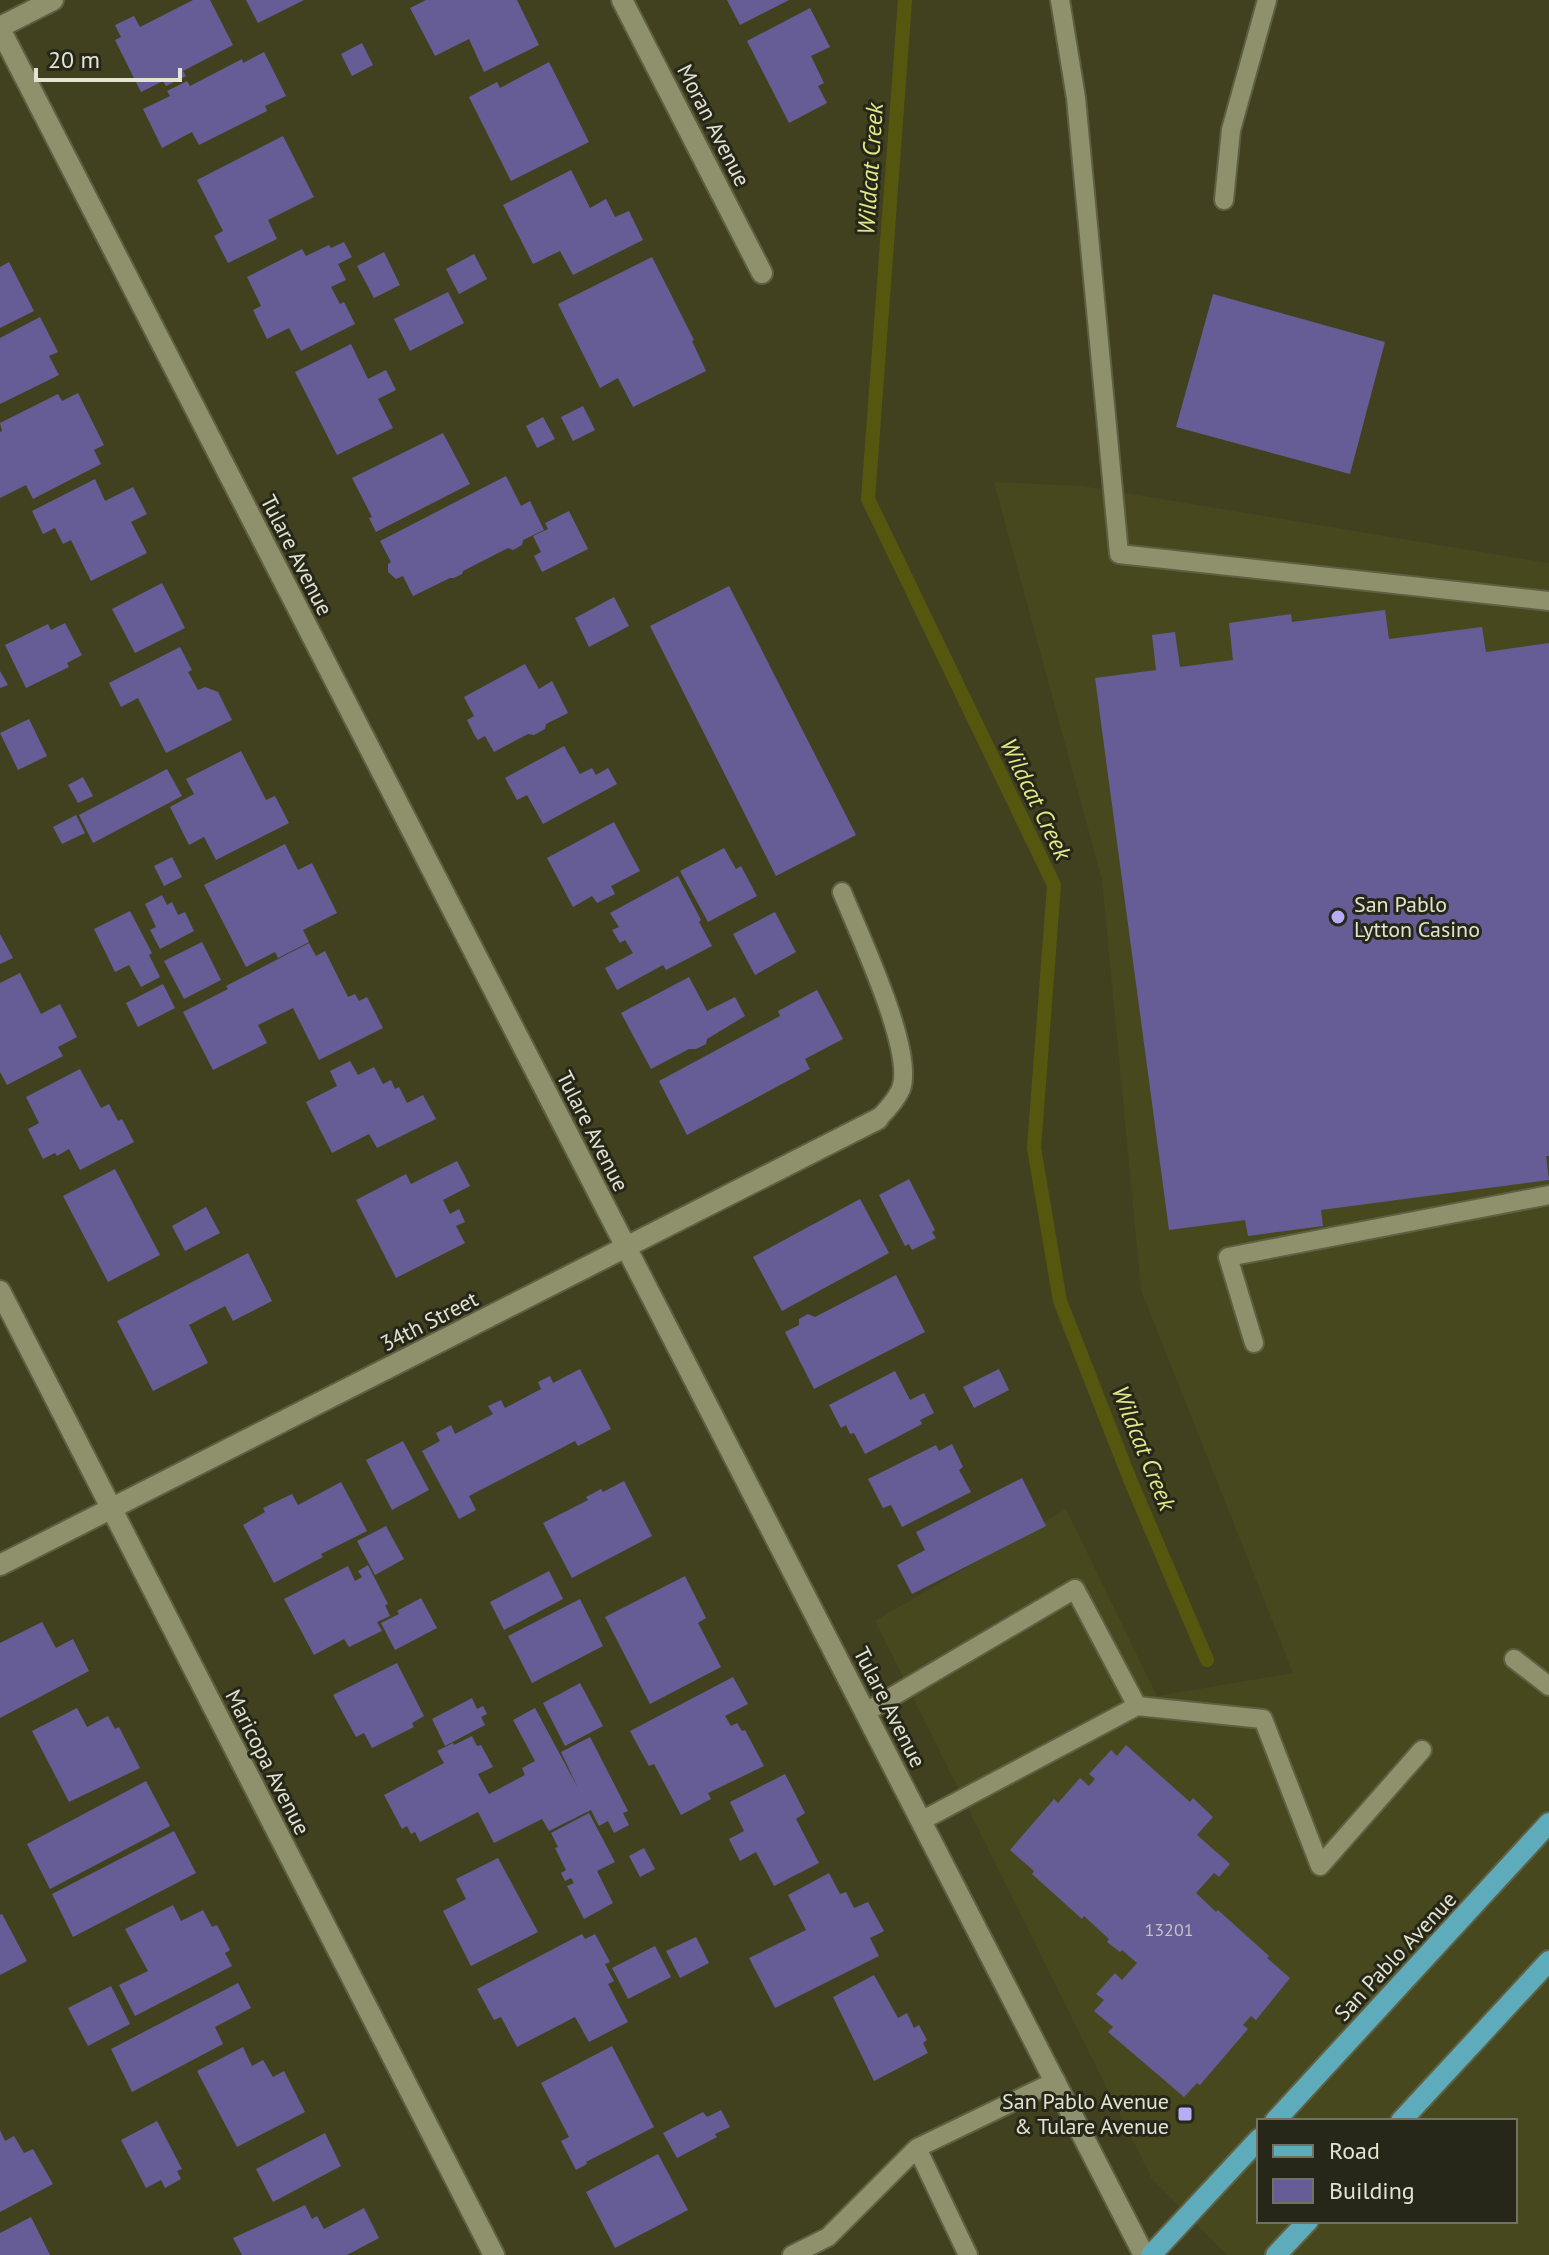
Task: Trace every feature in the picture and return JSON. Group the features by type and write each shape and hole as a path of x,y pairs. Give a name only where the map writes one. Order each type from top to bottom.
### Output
{"main road":[{"name":"San Pablo Avenue","path":"1277,2119 1549,1823"},
{"path":"1403,2119 1549,1961"},
{"path":"1151,2255 1257,2141"},
{"path":"1276,2255 1306,2223"}],"street":[{"path":"0,28 53,0"},
{"name":"Moran Avenue","path":"622,0 762,273"},
{"name":"Tulare Avenue","path":"0,28 1144,2255"},
{"name":"34th Street","path":"0,1565 878,1119"},
{"name":"Maricopa Avenue","path":"0,1291 494,2255"}],"lane":[{"path":"1060,0 1076,98 1119,554 1549,601"},
{"path":"1224,200 1231,130 1267,0"},
{"path":"842,892 897,1034 903,1078 901,1090 878,1119"},
{"path":"1254,1343 1228,1257 1549,1195"},
{"path":"866,1712 1075,1589 1137,1706"},
{"path":"1514,1659 1549,1686"},
{"path":"921,1821 1137,1706 1263,1719 1320,1866 1422,1750"},
{"path":"792,2255 828,2237 917,2148 1056,2081"},
{"path":"917,2148 968,2255"}],"shaded area":[{"path":"994,482 1082,486 1549,563 1549,2255 1227,2255 1152,2179 875,1621 1066,1509 1157,1696 1293,1673 1141,1290 1102,880"}],"building":[{"path":"193,0 210,0 233,45 183,71 186,76 166,86 163,81 141,92 115,40 121,37 115,25 134,16 140,27"},
{"path":"246,0 304,0 258,23"},
{"path":"426,0 517,0 539,45 484,72 469,39 435,56 410,8"},
{"path":"727,0 789,0 740,25"},
{"path":"810,8 830,47 811,56 824,83 818,86 827,103 789,123 747,41"},
{"path":"362,43 373,65 352,76 341,54"},
{"path":"264,52 286,96 265,106 267,111 199,145 192,132 162,148 143,109 170,96 167,91 187,81 190,86 242,59 243,63"},
{"path":"549,62 589,142 511,181 469,97 497,82 500,88"},
{"path":"283,136 314,197 268,220 277,239 228,263 214,236 223,231 197,180"},
{"path":"571,170 590,208 606,199 615,217 629,211 643,240 573,275 560,251 533,264 503,205"},
{"path":"344,242 352,257 338,264 346,280 331,287 340,304 344,302 355,324 301,351 289,328 267,339 253,310 261,306 247,277 302,249 306,256"},
{"path":"384,252 400,285 374,298 357,266"},
{"path":"474,254 487,279 459,294 446,269"},
{"path":"652,257 694,340 706,371 633,407 618,378 600,388 558,304"},
{"path":"9,262 34,311 0,328 0,267"},
{"path":"448,292 464,323 410,351 394,319"},
{"path":"1213,294 1385,342 1350,474 1176,427"},
{"path":"40,317 58,352 49,356 59,375 0,404 0,338"},
{"path":"351,344 368,379 386,370 396,390 378,399 393,428 337,455 295,372"},
{"path":"78,393 104,445 94,450 101,464 33,499 26,485 0,498 0,423 58,394 62,401"},
{"path":"583,406 595,430 573,441 561,417"},
{"path":"543,417 555,439 537,448 526,426"},
{"path":"443,433 470,484 376,532 369,518 372,517 352,478"},
{"path":"506,476 521,506 530,501 544,530 523,540 522,545 513,550 508,548 462,574 413,596 403,576 396,579 388,572 391,562 380,541"},
{"path":"95,479 105,501 133,487 147,514 131,522 147,553 91,581 71,540 63,544 55,528 43,534 32,511"},
{"path":"569,511 588,549 542,572 534,556 541,552 533,536 548,529 545,523"},
{"path":"162,583 185,628 135,653 112,609"},
{"path":"729,586 856,835 776,876 650,626"},
{"path":"614,597 629,626 589,647 575,618"},
{"name":"San Pablo Lytton Casino","path":"1385,610 1389,639 1482,627 1486,652 1549,643 1549,1156 1546,1156 1549,1180 1321,1210 1323,1226 1248,1236 1245,1220 1169,1230 1095,678 1156,670 1152,635 1175,632 1180,667 1233,660 1229,623 1291,614 1292,622"},
{"path":"65,623 82,655 67,663 69,667 26,688 5,645 48,624 51,630"},
{"path":"180,647 198,690 205,687 218,692 232,720 166,753 138,698 121,707 109,683"},
{"path":"525,664 539,689 552,681 568,713 546,724 545,729 534,735 528,734 494,752 485,736 478,740 475,736 467,720 474,716 464,697"},
{"path":"0,671 8,685 0,688"},
{"path":"29,719 47,756 18,770 0,733"},
{"path":"564,746 580,774 592,768 596,775 608,768 617,784 543,824 527,795 517,800 505,778"},
{"path":"241,751 266,800 275,796 289,823 216,860 204,837 189,845 170,807 194,794 186,779"},
{"path":"167,769 182,796 93,843 79,815"},
{"path":"83,777 93,796 78,803 68,785"},
{"path":"76,815 85,833 62,844 53,827"},
{"path":"614,822 640,871 611,886 615,894 597,903 592,896 573,907 547,858"},
{"path":"285,844 298,870 312,863 337,913 303,930 309,942 278,958 275,952 246,967 204,885"},
{"path":"724,848 736,869 741,866 757,896 708,922 680,871"},
{"path":"172,857 182,877 164,886 154,866"},
{"path":"678,876 712,946 666,970 663,965 617,990 605,968 633,953 625,940 620,943 612,930 619,927 610,913"},
{"path":"162,895 167,905 172,902 178,915 185,912 194,931 160,949 150,930 156,927 145,904"},
{"path":"130,911 152,953 149,955 160,977 141,987 129,965 115,972 94,929"},
{"path":"775,912 796,952 755,975 733,934"},
{"path":"0,934 13,958 0,964"},
{"path":"202,942 221,980 184,999 164,961"},
{"path":"309,943 316,956 325,951 348,997 355,994 359,1001 367,997 383,1028 319,1060 293,1008 258,1025 267,1043 213,1070 183,1012"},
{"path":"20,973 41,1014 60,1004 77,1037 58,1047 63,1056 7,1085 0,1072 0,983"},
{"path":"689,977 707,1011 735,997 745,1016 707,1039 706,1044 689,1049 651,1069 621,1013"},
{"path":"163,984 175,1008 138,1027 126,1003"},
{"path":"817,990 843,1039 805,1059 810,1069 687,1135 659,1081 780,1016 778,1011"},
{"path":"350,1061 358,1075 374,1067 383,1084 391,1080 395,1089 399,1087 407,1103 423,1095 436,1119 377,1148 369,1134 332,1153 306,1102 337,1086 330,1071"},
{"path":"80,1069 101,1108 109,1104 118,1121 122,1119 134,1142 80,1170 69,1149 43,1159 28,1129 39,1123 26,1097"},
{"path":"457,1161 470,1186 443,1200 450,1214 459,1209 465,1222 456,1226 465,1243 396,1278 356,1200 406,1174 411,1184"},
{"path":"115,1169 160,1255 108,1282 63,1196"},
{"path":"909,1179 935,1230 932,1232 936,1238 912,1250 909,1244 905,1246 879,1195"},
{"path":"860,1199 889,1253 782,1311 753,1257"},
{"path":"206,1207 220,1233 185,1251 172,1226"},
{"path":"248,1253 272,1301 233,1321 225,1306 189,1325 208,1363 153,1391 117,1321"},
{"path":"896,1275 925,1332 814,1389 785,1332 799,1325 799,1319 808,1314 815,1317"},
{"path":"580,1369 611,1429 578,1446 575,1441 469,1496 476,1510 459,1519 422,1451 440,1441 436,1433 451,1425 455,1434 493,1414 488,1406 501,1400 505,1408 541,1389 538,1382 550,1376 553,1383"},
{"path":"999,1369 1009,1390 974,1408 963,1387"},
{"path":"895,1371 910,1400 924,1393 934,1413 920,1420 922,1424 865,1454 854,1433 850,1434 846,1425 841,1428 829,1405"},
{"path":"403,1441 429,1490 392,1510 366,1460"},
{"path":"952,1444 963,1467 959,1470 971,1492 902,1527 891,1505 883,1508 868,1479 936,1445 939,1451"},
{"path":"1022,1478 1046,1526 912,1594 897,1565 925,1550 916,1532"},
{"path":"624,1481 652,1536 572,1578 543,1523 588,1500 586,1497 601,1489 603,1492"},
{"path":"341,1482 367,1531 274,1583 243,1525 265,1512 263,1508 292,1494 298,1505"},
{"path":"386,1526 404,1559 375,1575 357,1541"},
{"path":"368,1565 388,1604 385,1605 390,1616 377,1622 382,1631 349,1647 344,1639 314,1655 284,1599 348,1566 355,1581 362,1577 358,1571"},
{"path":"549,1571 563,1599 504,1630 490,1602"},
{"path":"685,1576 706,1618 698,1623 721,1667 650,1704 605,1617"},
{"path":"421,1598 437,1628 395,1650 381,1623"},
{"path":"580,1599 603,1646 532,1683 508,1636"},
{"path":"42,1622 56,1648 73,1639 89,1671 0,1718 0,1643"},
{"path":"397,1663 424,1716 412,1723 414,1727 372,1748 364,1733 356,1737 333,1695"},
{"path":"733,1677 748,1704 725,1716 731,1726 737,1723 742,1731 745,1730 764,1766 708,1793 711,1799 681,1815 654,1764 649,1766 630,1731"},
{"path":"580,1683 603,1726 565,1746 543,1703"},
{"path":"472,1698 477,1709 483,1706 487,1714 481,1717 485,1725 445,1746 432,1719"},
{"path":"77,1708 87,1727 108,1716 115,1729 119,1727 140,1768 69,1802 32,1731"},
{"path":"535,1708 578,1788 561,1752 590,1737 628,1811 623,1813 629,1825 614,1833 608,1821 599,1826 591,1810 549,1831 542,1819 494,1843 478,1812 420,1842 415,1832 411,1834 407,1826 402,1829 384,1795 444,1763 437,1751 453,1743 472,1736 477,1746 481,1745 493,1767 478,1774 489,1794 525,1775 522,1768 535,1761 513,1720"},
{"path":"1126,1745 1190,1802 1193,1798 1213,1817 1197,1835 1230,1864 1219,1877 1214,1873 1196,1893 1290,1978 1256,2020 1251,2016 1243,2025 1248,2029 1200,2085 1197,2083 1184,2097 1108,2032 1113,2027 1094,2011 1104,2000 1096,1994 1115,1973 1122,1980 1137,1963 1107,1942 1109,1939 1084,1916 1082,1919 1010,1850 1054,1799 1058,1803 1080,1778 1089,1786 1095,1779 1089,1774 1111,1750 1117,1756"},
{"path":"785,1774 805,1813 796,1819 819,1863 774,1886 756,1852 740,1861 729,1839 744,1831 730,1802"},
{"path":"146,1781 170,1826 50,1889 27,1844"},
{"path":"589,1813 615,1862 597,1871 613,1903 584,1919 567,1886 574,1883 571,1878 565,1881 561,1873 566,1870 551,1833"},
{"path":"174,1831 196,1873 73,1937 52,1894"},
{"path":"644,1848 655,1869 640,1877 629,1856"},
{"path":"498,1858 538,1932 471,1966 443,1911 466,1899 456,1879"},
{"path":"829,1873 840,1894 846,1892 854,1908 868,1902 884,1931 870,1938 879,1956 775,2008 749,1958 806,1930 788,1895"},
{"path":"173,1905 181,1921 203,1910 212,1927 217,1925 230,1950 225,1953 232,1966 135,2016 119,1985 148,1971 125,1929"},
{"path":"0,1915 27,1961 0,1975"},
{"path":"582,1934 585,1939 595,1934 610,1962 605,1964 614,1981 608,1984 628,2022 589,2042 575,2017 517,2047 501,2017 494,2020 477,1989"},
{"path":"696,1937 709,1963 680,1978 666,1951"},
{"path":"655,1946 671,1977 628,1999 612,1968"},
{"path":"874,1975 898,2018 907,2013 914,2028 919,2025 927,2040 923,2043 928,2053 874,2081 833,1997"},
{"path":"238,1983 251,2008 215,2027 223,2044 132,2092 111,2049"},
{"path":"111,1986 130,2024 88,2046 68,2008"},
{"path":"612,2046 654,2127 576,2170 561,2141 569,2137 541,2083"},
{"path":"243,2047 252,2066 263,2060 273,2077 284,2071 305,2112 237,2147 197,2071"},
{"path":"721,2110 730,2127 677,2158 663,2133 703,2112 707,2117"},
{"path":"157,2121 182,2169 177,2171 181,2179 165,2188 161,2180 146,2188 121,2140"},
{"path":"0,2130 5,2141 14,2136 24,2153 33,2149 53,2184 0,2212"},
{"path":"325,2133 341,2166 273,2202 256,2169"},
{"path":"658,2154 688,2210 615,2248 586,2192"},
{"path":"305,2205 312,2219 317,2216 324,2229 364,2208 379,2238 347,2255 242,2255 233,2238"},
{"path":"31,2217 50,2255 0,2255 0,2233"}],"waterway":[{"name":"Wildcat Creek","path":"905,0 868,499 1054,885 1034,1148 1060,1301 1131,1482 1207,1660"}],"place":[{"name":"San Pablo Lytton Casino","path":"1338,917"},
{"name":"San Pablo Avenue & Tulare Avenue","path":"1185,2114"}]}
